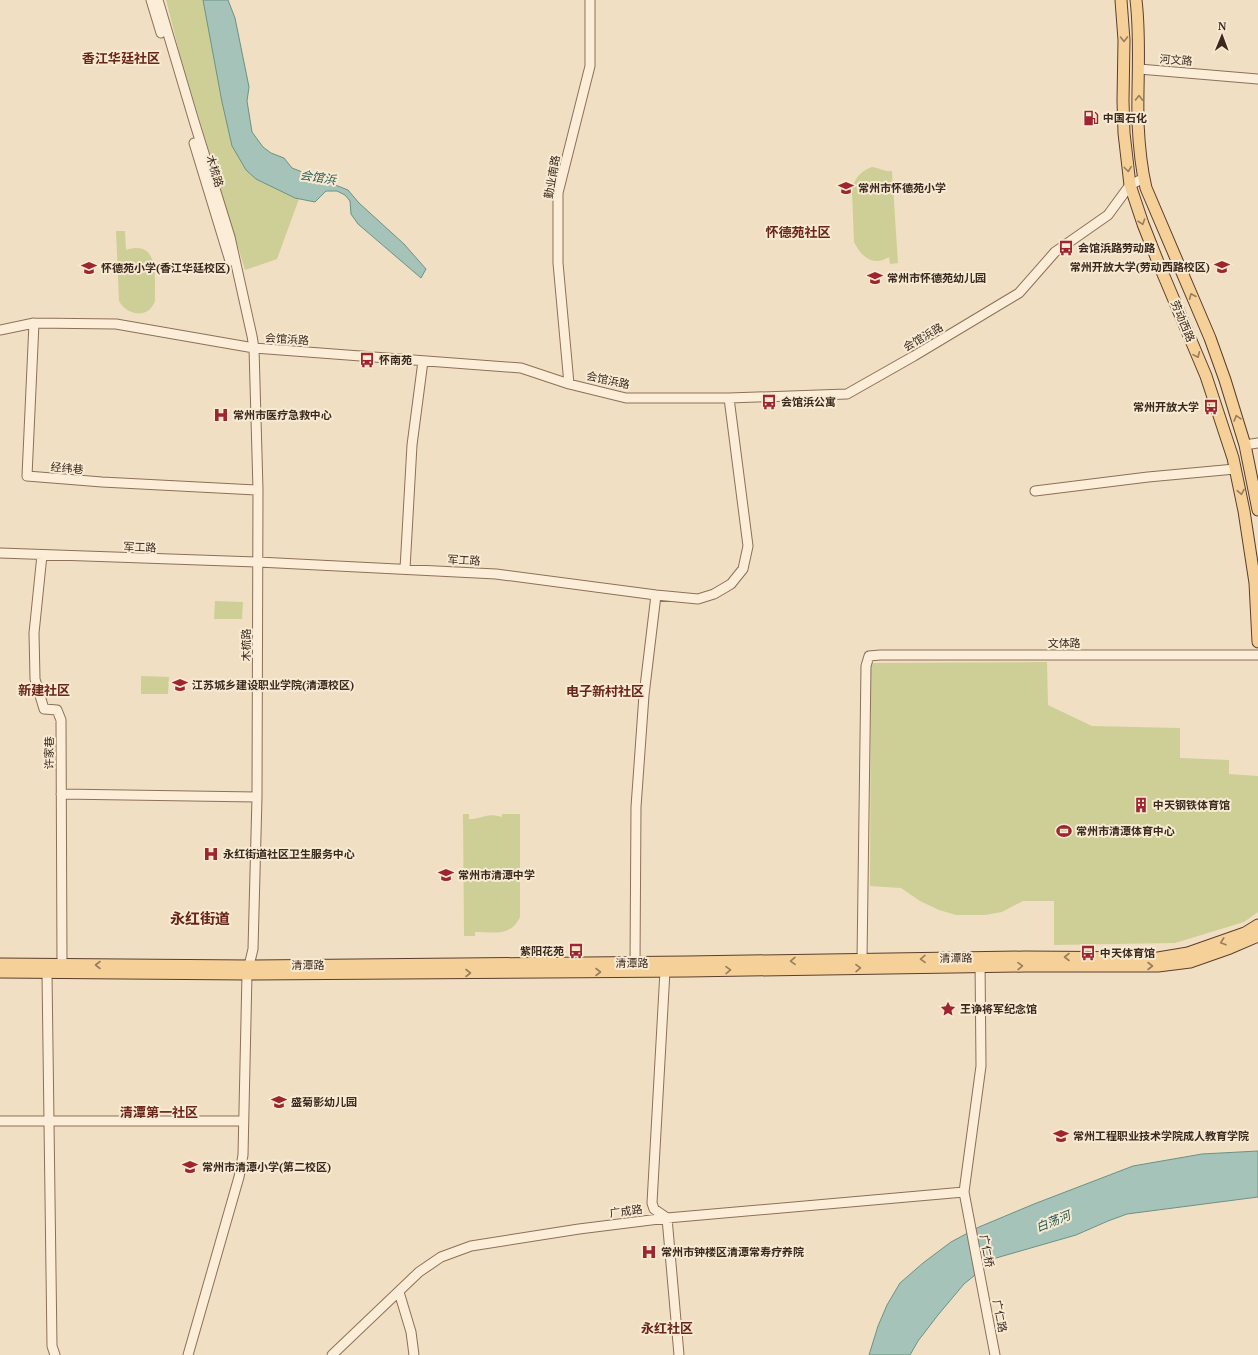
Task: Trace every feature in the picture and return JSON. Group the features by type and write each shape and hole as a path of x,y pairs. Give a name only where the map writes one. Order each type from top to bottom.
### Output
{"main road":[{"name":"劳动西路","path":"1121,0 1124,40 1124,133 1130,185 1158,262 1206,376 1236,469 1244,511 1254,583 1258,642"},
{"name":"劳动西路","path":"1136,0 1139,69 1138,124 1144,178 1150,198 1210,338 1225,380 1245,445 1258,510"},
{"name":"清潭路","path":"0,964 248,970 665,971 1158,958 1188,953 1239,936 1258,925"},
{"name":"清潭路","path":"0,972 47,973 862,960 1158,966 1190,962 1230,948 1258,936"}],"street":[{"name":"木梳路","path":"151,0 231,263 247,336 254,348"},
{"name":"木梳路","path":"158,0 230,237 254,348 258,490 257,797 253,949 248,970 243,1155 239,1178 188,1355"},
{"name":"勤业南路","path":"569,384 558,263 558,193 590,66 590,0"},
{"name":"河文路","path":"1139,69 1258,79"},
{"name":"会馆浜路","path":"0,330 34,323 116,324 254,348 521,368 569,384 626,398 729,398 847,394 920,353 1019,293 1055,252 1108,214 1130,185 1144,178"},
{"name":"经纬巷","path":"34,323 27,476 102,482 258,490"},
{"path":"405,569 412,445 423,360"},
{"name":"军工路","path":"0,553 258,562 496,574 698,599 714,594 731,584 743,569 748,546 729,398"},
{"path":"1245,445 1258,443"},
{"path":"1034,491 1148,477 1236,469"},
{"name":"许家巷","path":"42,555 34,633 35,678 44,709 57,710 61,720 62,965"},
{"path":"635,963 636,807 644,696 656,595"},
{"name":"文体路","path":"862,960 866,666 869,656 1258,655"},
{"path":"61,794 257,797"},
{"name":"广仁桥","path":"980,962 981,1066 964,1192 981,1282"},
{"path":"665,971 652,1203 654,1209 667,1218 679,1355"},
{"path":"47,973 52,1346 55,1355"},
{"path":"0,1121 243,1121"},
{"name":"广成路","path":"332,1355 420,1272 441,1257 471,1246 579,1229 667,1218 964,1192"},
{"name":"广仁路","path":"981,1282 995,1355"},
{"path":"399,1292 411,1332 414,1355"}],"green space":[{"path":"166,0 203,0 222,102 232,146 295,198 299,199 277,259 245,270 180,55"},
{"path":"872,167 892,171 898,263 890,264 889,257 878,261 868,259 860,252 854,242 852,191 858,176"},
{"path":"116,231 125,231 126,250 137,248 145,250 153,263 155,272 155,301 148,311 143,313 127,310 119,301"},
{"path":"215,601 243,602 242,619 214,619"},
{"name":"常州市清潭体育中心","path":"1047,662 1048,705 1092,726 1180,728 1180,758 1229,760 1229,774 1258,776 1258,912 1244,922 1175,943 1054,945 1054,901 1023,901 1002,912 985,915 956,915 939,910 920,901 901,888 870,886 871,663"},
{"path":"141,676 169,677 168,694 141,694"},
{"path":"463,814 469,814 469,819 474,819 489,815 502,817 502,814 520,814 520,917 512,928 507,931 495,933 475,932 475,936 464,936"}],"water":[{"path":"203,0 228,0 235,18 249,87 247,101 252,132 263,147 271,153 284,158 292,168 348,190 359,203 404,244 426,269 421,278 358,224 351,214 350,201 345,195 337,191 326,191 315,202 295,198 256,179 246,170 232,146 222,102"},
{"name":"白荡河","path":"1258,1151 1258,1197 1127,1214 1076,1235 996,1258 964,1284 918,1341 910,1355 869,1355 878,1326 887,1305 900,1283 951,1242 979,1227 1133,1166 1202,1154"}],"place":[{"name":"中国石化","path":"1091,118"},
{"name":"常州市怀德苑小学","path":"846,188"},
{"name":"会馆浜路劳动路","path":"1066,248"},
{"name":"常州开放大学(劳动西路校区)","path":"1222,267"},
{"name":"怀德苑小学(香江华廷校区)","path":"89,268"},
{"name":"常州市怀德苑幼儿园","path":"875,278"},
{"name":"怀南苑","path":"367,360"},
{"name":"会馆浜公寓","path":"769,402"},
{"name":"常州开放大学","path":"1211,407"},
{"name":"常州市医疗急救中心","path":"221,415"},
{"name":"江苏城乡建设职业学院(清潭校区)","path":"180,685"},
{"name":"中天钢铁体育馆","path":"1141,805"},
{"name":"常州市清潭体育中心","path":"1064,831"},
{"name":"永红街道社区卫生服务中心","path":"211,854"},
{"name":"常州市清潭中学","path":"446,875"},
{"name":"紫阳花苑","path":"576,951"},
{"name":"中天体育馆","path":"1088,953"},
{"name":"王诤将军纪念馆","path":"948,1009"},
{"name":"盛菊影幼儿园","path":"279,1102"},
{"name":"常州工程职业技术学院成人教育学院","path":"1061,1136"},
{"name":"常州市清潭小学(第二校区)","path":"190,1167"},
{"name":"常州市钟楼区清潭常寿疗养院","path":"649,1252"}],"district":[{"name":"香江华廷社区","path":"121,58"},
{"name":"怀德苑社区","path":"798,232"},
{"name":"新建社区","path":"44,690"},
{"name":"电子新村社区","path":"605,691"},
{"name":"永红街道","path":"200,918"},
{"name":"清潭第一社区","path":"159,1112"},
{"name":"永红社区","path":"667,1328"}],"water label":[{"name":"会馆浜","path":"318,177"}]}
